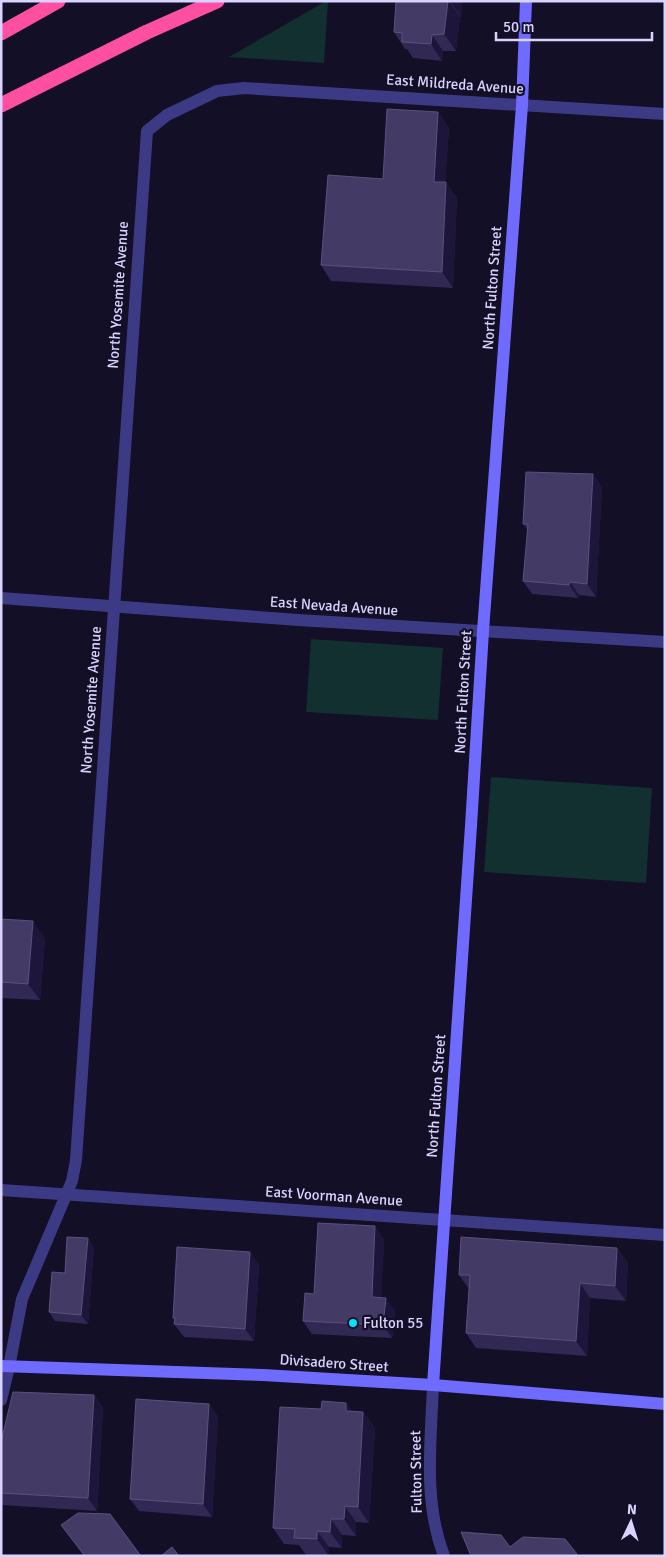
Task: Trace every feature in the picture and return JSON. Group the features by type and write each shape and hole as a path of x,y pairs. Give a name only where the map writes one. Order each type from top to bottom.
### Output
{"highway":[{"path":"1,34 58,1"},
{"path":"1,105 148,32 217,1"}],"main road":[{"name":"North Fulton Street","path":"433,1385 472,817 482,631 522,105 526,1"},
{"name":"Divisadero Street","path":"5,1367 263,1375 433,1385 665,1404"}],"street":[{"name":"East Mildreda Avenue","path":"244,88 665,114"},
{"name":"North Yosemite Avenue","path":"1,1400 5,1367 22,1299 67,1194 72,1181 76,1160 147,131 167,115 216,91 244,88"},
{"name":"East Nevada Avenue","path":"1,598 298,620 665,642"},
{"name":"East Voorman Avenue","path":"1,1190 665,1235"},
{"name":"Fulton Street","path":"433,1385 430,1495 435,1528 444,1556"}],"green space":[{"path":"328,1 324,63 229,57"},
{"path":"311,639 443,648 438,720 306,712"},
{"path":"491,777 652,788 646,883 484,872"}],"building":[{"path":"396,1 448,1 444,34 432,35 431,44 402,42 402,33 394,32"},
{"path":"387,109 438,112 434,182 446,182 442,272 321,265 328,175 383,179"},
{"path":"526,472 593,474 587,584 570,582 569,585 523,581 528,524 523,524"},
{"path":"1,919 33,921 28,984 1,982"},
{"path":"318,1223 375,1226 372,1297 386,1298 383,1325 303,1321 305,1293 314,1294"},
{"path":"67,1237 88,1238 81,1315 49,1312 52,1272 65,1273"},
{"path":"461,1237 617,1248 615,1286 580,1283 576,1341 466,1333 470,1275 459,1275"},
{"path":"177,1247 250,1252 245,1329 174,1324"},
{"path":"13,1392 94,1395 88,1498 1,1493 1,1442"},
{"path":"136,1399 209,1404 203,1504 130,1499"},
{"path":"322,1401 346,1403 346,1411 363,1412 358,1507 345,1506 344,1519 331,1519 330,1532 317,1531 317,1539 294,1538 295,1529 273,1528 280,1407 321,1409"},
{"path":"78,1513 110,1514 141,1556 85,1556 61,1525"},
{"path":"461,1532 501,1535 510,1547 523,1537 565,1539 577,1554 574,1556 471,1556"},
{"path":"172,1547 179,1556 161,1556"}],"place":[{"name":"Fulton 55","path":"353,1323"}]}
